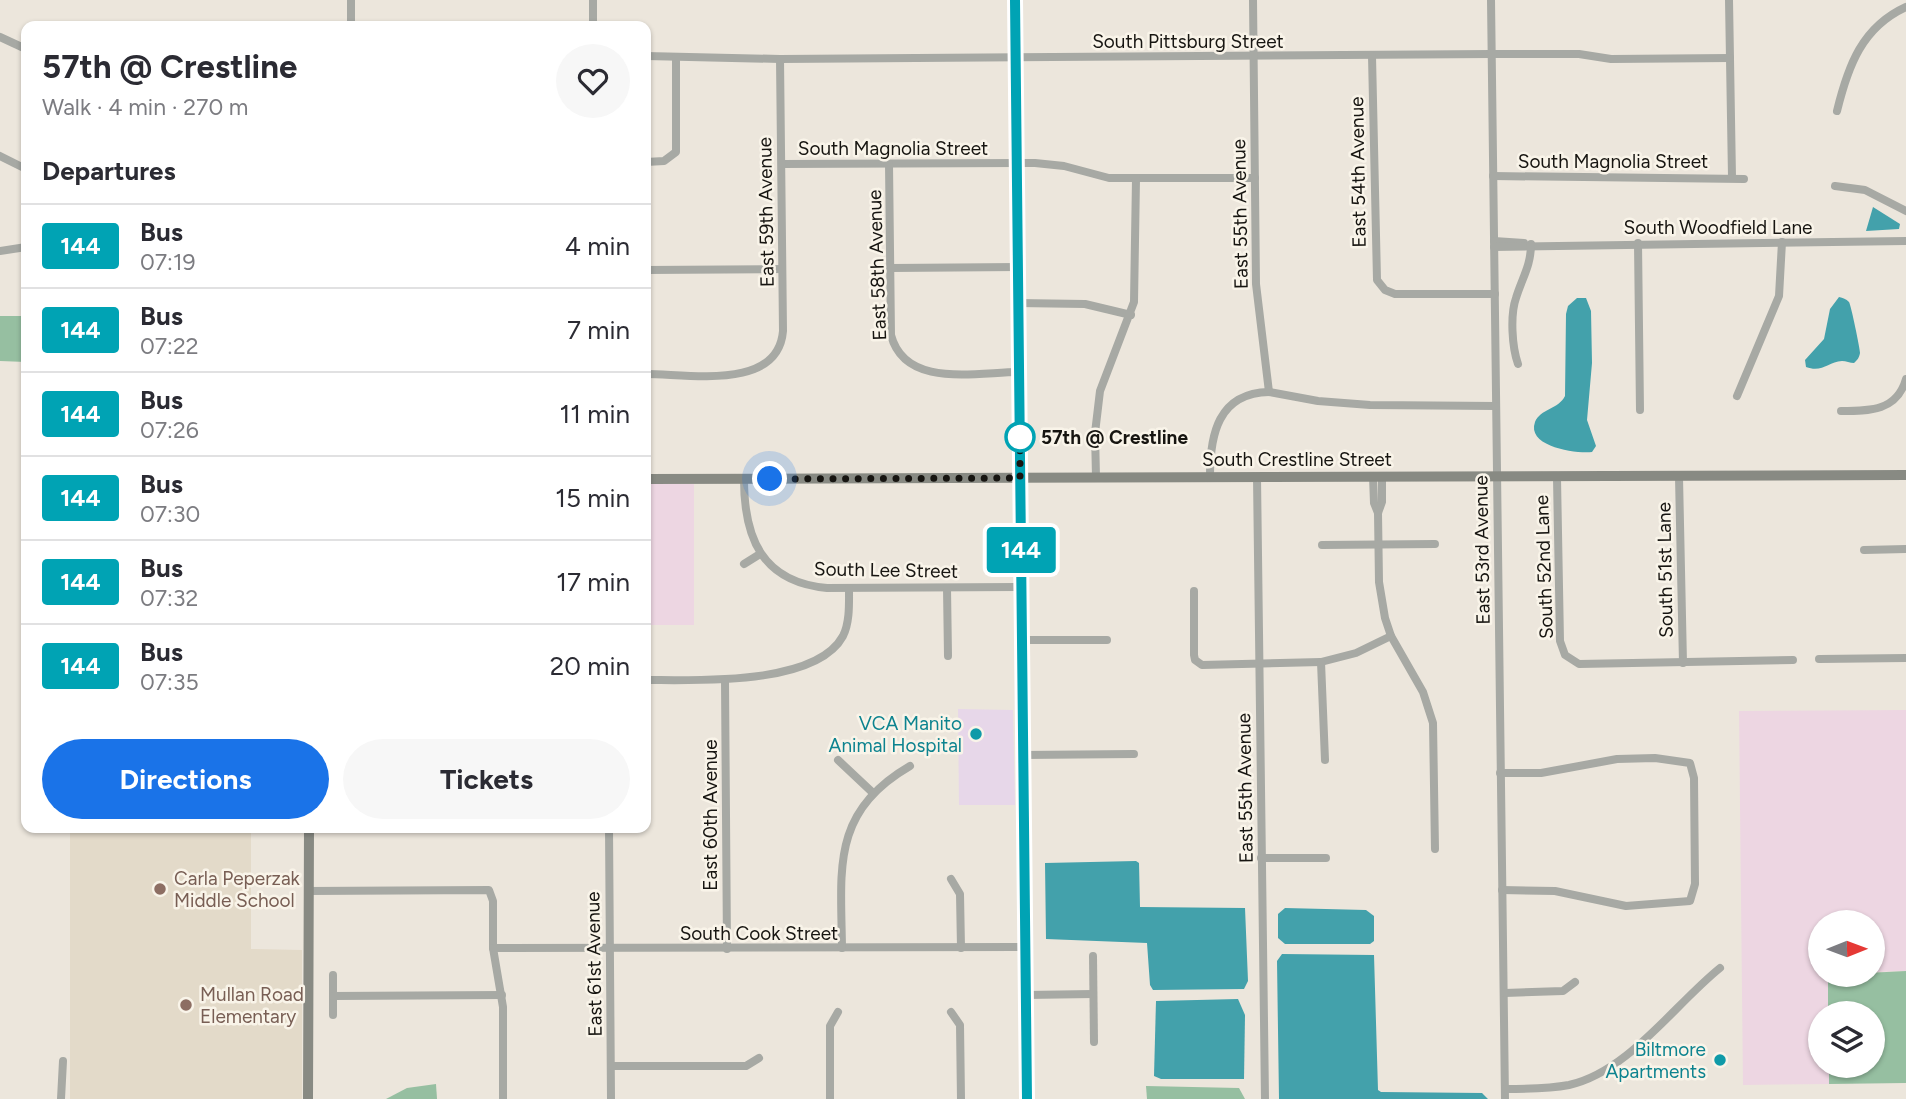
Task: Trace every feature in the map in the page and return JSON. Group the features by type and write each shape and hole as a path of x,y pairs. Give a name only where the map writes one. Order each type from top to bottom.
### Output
{"street":[{"path":"351,0 351,21"},
{"path":"593,0 593,21"},
{"path":"1016,0 1027,1099"},
{"name":"East 55th Avenue","path":"1252,0 1258,302 1269,392"},
{"name":"East 53rd Avenue","path":"1491,0 1505,1099"},
{"path":"1729,0 1732,177"},
{"path":"1838,111 1848,68 1869,32 1892,13 1906,6"},
{"path":"0,37 21,47"},
{"name":"South Pittsburg Street","path":"651,56 780,59 1578,54 1611,59 1730,58"},
{"name":"East 54th Avenue","path":"1372,56 1375,269 1382,287 1403,295 1495,294"},
{"path":"651,162 664,161 672,157 677,147 677,57"},
{"name":"East 59th Avenue","path":"651,374 747,373 771,362 783,340 780,59"},
{"path":"0,156 21,166"},
{"name":"South Magnolia Street","path":"782,164 1017,163 1046,164 1101,177 1255,178"},
{"name":"East 58th Avenue","path":"889,164 891,335 896,349 905,361 932,373 1019,372"},
{"name":"South Magnolia Street","path":"1493,176 1744,179"},
{"path":"1096,477 1095,433 1100,391 1131,315 1137,269 1136,179"},
{"path":"1835,186 1865,190 1906,211"},
{"path":"1737,396 1779,296 1782,242"},
{"name":"South Woodfield Lane","path":"1494,244 1906,242"},
{"path":"1638,243 1640,410"},
{"path":"1518,364 1514,349 1514,306 1529,266 1531,244"},
{"path":"0,251 21,248"},
{"path":"891,268 1018,267"},
{"path":"651,270 782,269"},
{"path":"1018,303 1085,304 1131,315"},
{"path":"1841,411 1873,411 1889,405 1897,398 1906,379"},
{"path":"1210,477 1211,437 1219,420 1241,400 1269,392 1318,401 1370,405 1496,406"},
{"name":"South Crestline Street","path":"651,479 1906,475"},
{"path":"1378,476 1382,502 1378,513 1381,600 1391,636 1418,680 1433,723 1435,849"},
{"name":"East 55th Avenue","path":"1257,477 1265,1099"},
{"name":"South 51st Lane","path":"1679,477 1682,663"},
{"name":"South 52nd Lane","path":"1557,478 1560,640 1565,655 1579,664 1682,663"},
{"name":"South Lee Street","path":"744,479 745,514 760,554 782,574 800,583 818,587 849,588 1021,587"},
{"path":"1322,544 1435,544"},
{"path":"1864,550 1906,549"},
{"path":"744,564 760,554"},
{"path":"651,680 725,681 817,661 844,635 849,588"},
{"path":"947,588 948,656"},
{"path":"1194,591 1194,655 1198,664 1321,662 1356,653 1391,636"},
{"path":"1022,640 1107,640"},
{"path":"1819,659 1906,658"},
{"path":"1682,663 1793,660"},
{"path":"1321,662 1325,760"},
{"name":"East 60th Avenue","path":"725,681 727,949"},
{"path":"1023,755 1134,754"},
{"path":"1500,773 1541,773 1617,759 1655,758 1689,763 1694,778 1695,884 1690,901 1626,906 1555,891 1502,890"},
{"path":"838,760 872,792"},
{"path":"842,948 844,851 856,817 872,792 910,766"},
{"path":"308,1099 309,833"},
{"name":"East 61st Avenue","path":"609,833 611,1099"},
{"path":"1261,858 1326,858"},
{"path":"951,879 960,894 961,948"},
{"path":"308,891 489,890 492,901 493,948 502,995 503,1099"},
{"name":"South Cook Street","path":"493,948 610,950 1025,947"},
{"path":"1093,956 1094,1041"},
{"path":"1505,1089 1571,1084 1617,1063 1691,991 1720,968"},
{"path":"333,975 333,1015"},
{"path":"1505,993 1563,991 1575,982"},
{"path":"1026,995 1093,994"},
{"path":"333,996 502,995"},
{"path":"830,1099 830,1026 838,1012"},
{"path":"951,1012 960,1025 961,1099"},
{"path":"611,1066 746,1066 759,1058"},
{"path":"61,1099 62,1061"}],"shaded area":[{"path":"651,484 694,484 694,625 651,625"},
{"path":"958,709 1013,710 1015,805 959,805"},
{"path":"1906,710 1906,971 1885,972 1885,910 1808,910 1808,987 1828,987 1828,1001 1808,1001 1808,1078 1829,1078 1829,1084 1743,1085 1739,711"},
{"name":"Mullan Road Elementary","path":"70,833 251,833 251,949 302,950 302,1099 70,1099"}],"green space":[{"path":"0,316 21,316 21,362 0,361"},
{"path":"1906,971 1906,1083 1829,1084 1829,1078 1885,1078 1885,1001 1828,1001 1828,987 1885,987 1885,972"},
{"path":"436,1084 437,1099 386,1099 407,1088"},
{"path":"1146,1086 1239,1088 1245,1099 1147,1099"}],"water":[{"path":"1873,207 1900,224 1899,229 1866,231"},
{"path":"1839,297 1847,300 1850,305 1860,350 1859,357 1854,363 1842,361 1816,369 1806,367 1805,360 1824,339 1830,309"},
{"path":"1577,298 1586,298 1591,311 1592,363 1587,420 1596,446 1592,452 1554,447 1538,438 1534,431 1537,418 1565,396 1566,314 1568,306"},
{"path":"1045,863 1139,863 1140,907 1245,908 1248,981 1244,989 1153,990 1150,985 1147,943 1046,939"},
{"path":"1285,908 1366,910 1374,916 1374,941 1370,944 1285,944 1278,938 1278,914"},
{"path":"1282,954 1374,955 1378,1090 1482,1093 1488,1099 1279,1099 1277,961"},
{"path":"1238,999 1245,1015 1244,1079 1161,1079 1154,1076 1156,1001"}],"bus line":[{"name":"144","path":"1015,0 1027,1099"}],"place":[{"name":"57th @ Crestline","path":"1020,437"},
{"name":"VCA Manito Animal Hospital","path":"976,734"},
{"name":"Carla Peperzak Middle School","path":"160,889"},
{"name":"Mullan Road Elementary","path":"186,1005"},
{"name":"Biltmore Apartments","path":"1720,1060"}],"route":[{"path":"770,479 1020,478 1020,425 1020,437"}]}
